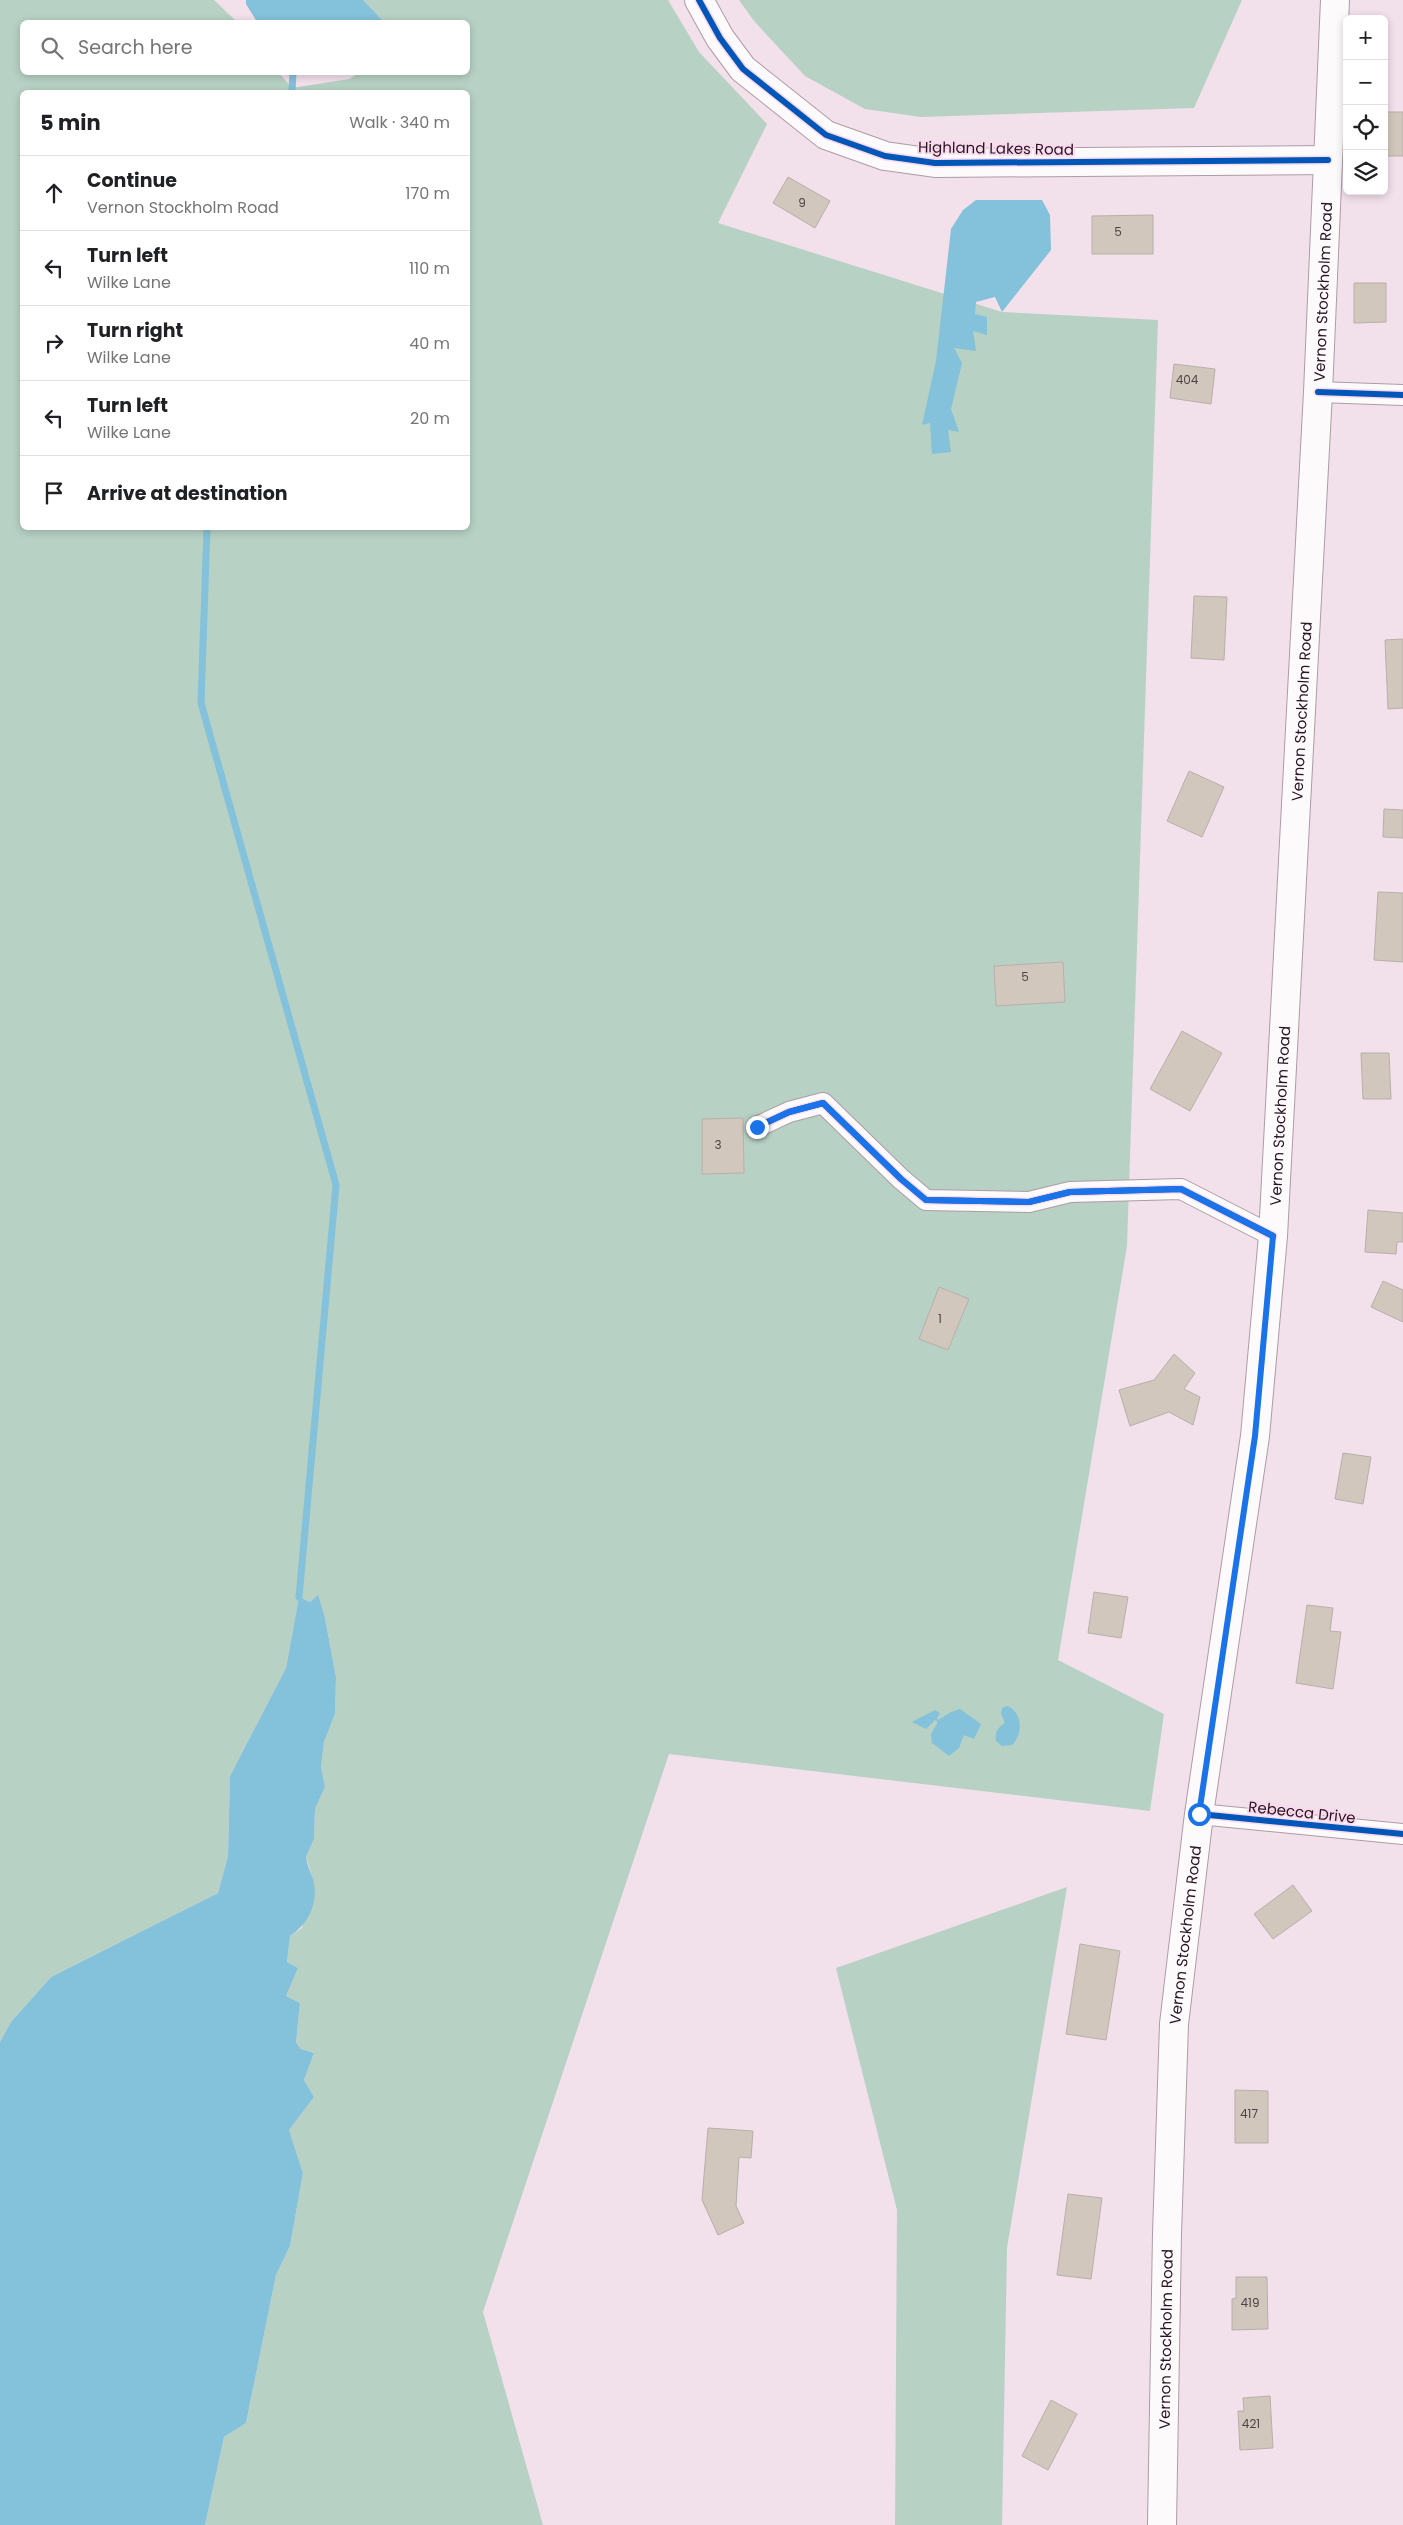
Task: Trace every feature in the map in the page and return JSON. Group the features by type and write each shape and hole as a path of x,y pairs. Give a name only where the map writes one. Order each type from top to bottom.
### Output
{"main road":[{"name":"Highland Lakes Road","path":"699,0 720,38 743,69 826,135 885,156 934,163 1328,160"},
{"name":"Vernon Stockholm Road","path":"1162,2525 1167,2234 1174,2024 1199,1814 1255,1436 1273,1236 1318,392 1335,0"}],"street":[{"path":"1318,392 1403,395"},
{"path":"757,1127 789,1112 823,1103 901,1179 926,1200 1029,1202 1070,1192 1181,1189 1273,1236"},
{"name":"Rebecca Drive","path":"1199,1814 1403,1834"}],"green space":[{"path":"0,0 214,0 235,20 20,20 20,75 281,75 292,88 349,79 356,75 470,75 470,20 382,20 363,0 668,0 699,52 767,124 718,223 1002,312 1158,320 1127,1246 1058,1660 1164,1714 1150,1811 669,1754 483,2312 543,2525 205,2525 224,2437 246,2423 276,2275 290,2246 303,2173 289,2130 314,2097 304,2080 314,2053 301,2049 296,2043 300,2003 286,1996 298,1968 287,1962 290,1936 302,1928 313,1880 306,1857 314,1839 315,1809 325,1787 321,1767 324,1742 335,1714 336,1677 325,1618 317,1596 310,1602 299,1597 286,1668 230,1776 228,1856 218,1893 51,1977 11,2022 0,2042"},
{"path":"739,0 1242,0 1194,108 921,117 865,109 805,76 754,21"},
{"path":"1067,1887 1007,2248 1002,2525 895,2525 897,2210 836,1968"}],"water":[{"path":"246,0 363,0 382,20 256,20 246,4"},
{"path":"976,200 1042,200 1050,215 1051,250 1002,312 995,297 976,302 975,314 987,317 987,335 973,331 976,351 954,348 962,363 951,409 959,432 948,430 951,452 932,454 930,423 922,425 936,361 951,229 963,210"},
{"path":"318,1595 325,1618 336,1677 335,1714 324,1742 321,1767 325,1787 315,1809 314,1839 306,1857 313,1879 315,1896 307,1919 290,1936 287,1962 298,1968 286,1996 300,2003 296,2043 301,2049 314,2053 304,2080 314,2097 289,2130 303,2173 290,2246 276,2275 246,2423 224,2437 205,2525 0,2525 0,2042 11,2022 51,1977 218,1893 228,1856 230,1776 286,1668 299,1597 310,1602"},
{"path":"1007,1706 1016,1713 1020,1724 1018,1735 1012,1745 1002,1746 996,1741 996,1735 997,1730 1005,1723 1001,1714 1002,1708"},
{"path":"960,1709 981,1724 974,1739 964,1735 959,1748 949,1756 932,1743 931,1734 938,1722 935,1720 926,1729 912,1722 935,1710 940,1713 937,1718 938,1720"}],"building":[{"path":"1388,112 1403,112 1403,156 1388,156"},
{"path":"788,177 830,201 815,228 773,203"},
{"path":"1153,215 1153,254 1092,254 1092,216"},
{"path":"1354,283 1386,283 1386,322 1354,323"},
{"path":"1174,364 1215,369 1211,404 1170,398"},
{"path":"1194,596 1227,597 1224,660 1191,658"},
{"path":"1403,639 1403,708 1388,709 1385,640"},
{"path":"1189,771 1224,787 1202,837 1167,821"},
{"path":"1384,809 1403,810 1403,838 1383,837"},
{"path":"1378,892 1403,893 1403,962 1374,960"},
{"path":"1063,962 1065,1002 996,1006 994,966"},
{"path":"1182,1031 1222,1053 1190,1111 1150,1089"},
{"path":"1361,1053 1389,1053 1391,1099 1363,1099"},
{"path":"743,1118 744,1173 702,1174 702,1119"},
{"path":"1368,1210 1403,1213 1403,1242 1397,1242 1396,1254 1365,1252"},
{"path":"1383,1281 1403,1290 1403,1322 1371,1307"},
{"path":"939,1287 969,1299 948,1350 919,1339"},
{"path":"1174,1354 1195,1373 1184,1389 1200,1397 1193,1425 1169,1412 1130,1426 1119,1390 1154,1380"},
{"path":"1343,1453 1371,1457 1363,1504 1335,1499"},
{"path":"1094,1592 1128,1597 1121,1638 1088,1633"},
{"path":"1307,1605 1333,1608 1330,1631 1341,1632 1333,1689 1296,1683"},
{"path":"1293,1885 1312,1911 1273,1939 1254,1914"},
{"path":"1080,1944 1120,1951 1106,2040 1066,2034"},
{"path":"1235,2090 1268,2091 1268,2143 1235,2143"},
{"path":"708,2128 753,2131 751,2158 739,2157 736,2206 744,2223 718,2235 702,2200"},
{"path":"1068,2194 1102,2198 1091,2279 1057,2275"},
{"path":"1236,2277 1267,2277 1268,2329 1232,2330 1232,2299 1236,2298"},
{"path":"1270,2396 1273,2448 1240,2450 1238,2411 1244,2411 1243,2398"},
{"path":"1051,2400 1077,2414 1048,2470 1022,2456"}],"waterway":[{"path":"292,90 293,75"},
{"path":"207,530 201,703 336,1185 299,1597"}],"cycle path":[{"path":"699,0 720,38 743,69 826,135 885,156 935,163 1328,160"},
{"path":"1318,392 1403,395"},
{"path":"757,1127 789,1112 823,1103 901,1179 926,1200 1029,1202 1070,1192 1181,1189 1273,1236"},
{"path":"1199,1814 1403,1834"}],"route":[{"path":"757,1127 789,1112 823,1103 901,1179 926,1200 1029,1202 1070,1192 1181,1189 1273,1236 1255,1436 1199,1814"}]}
